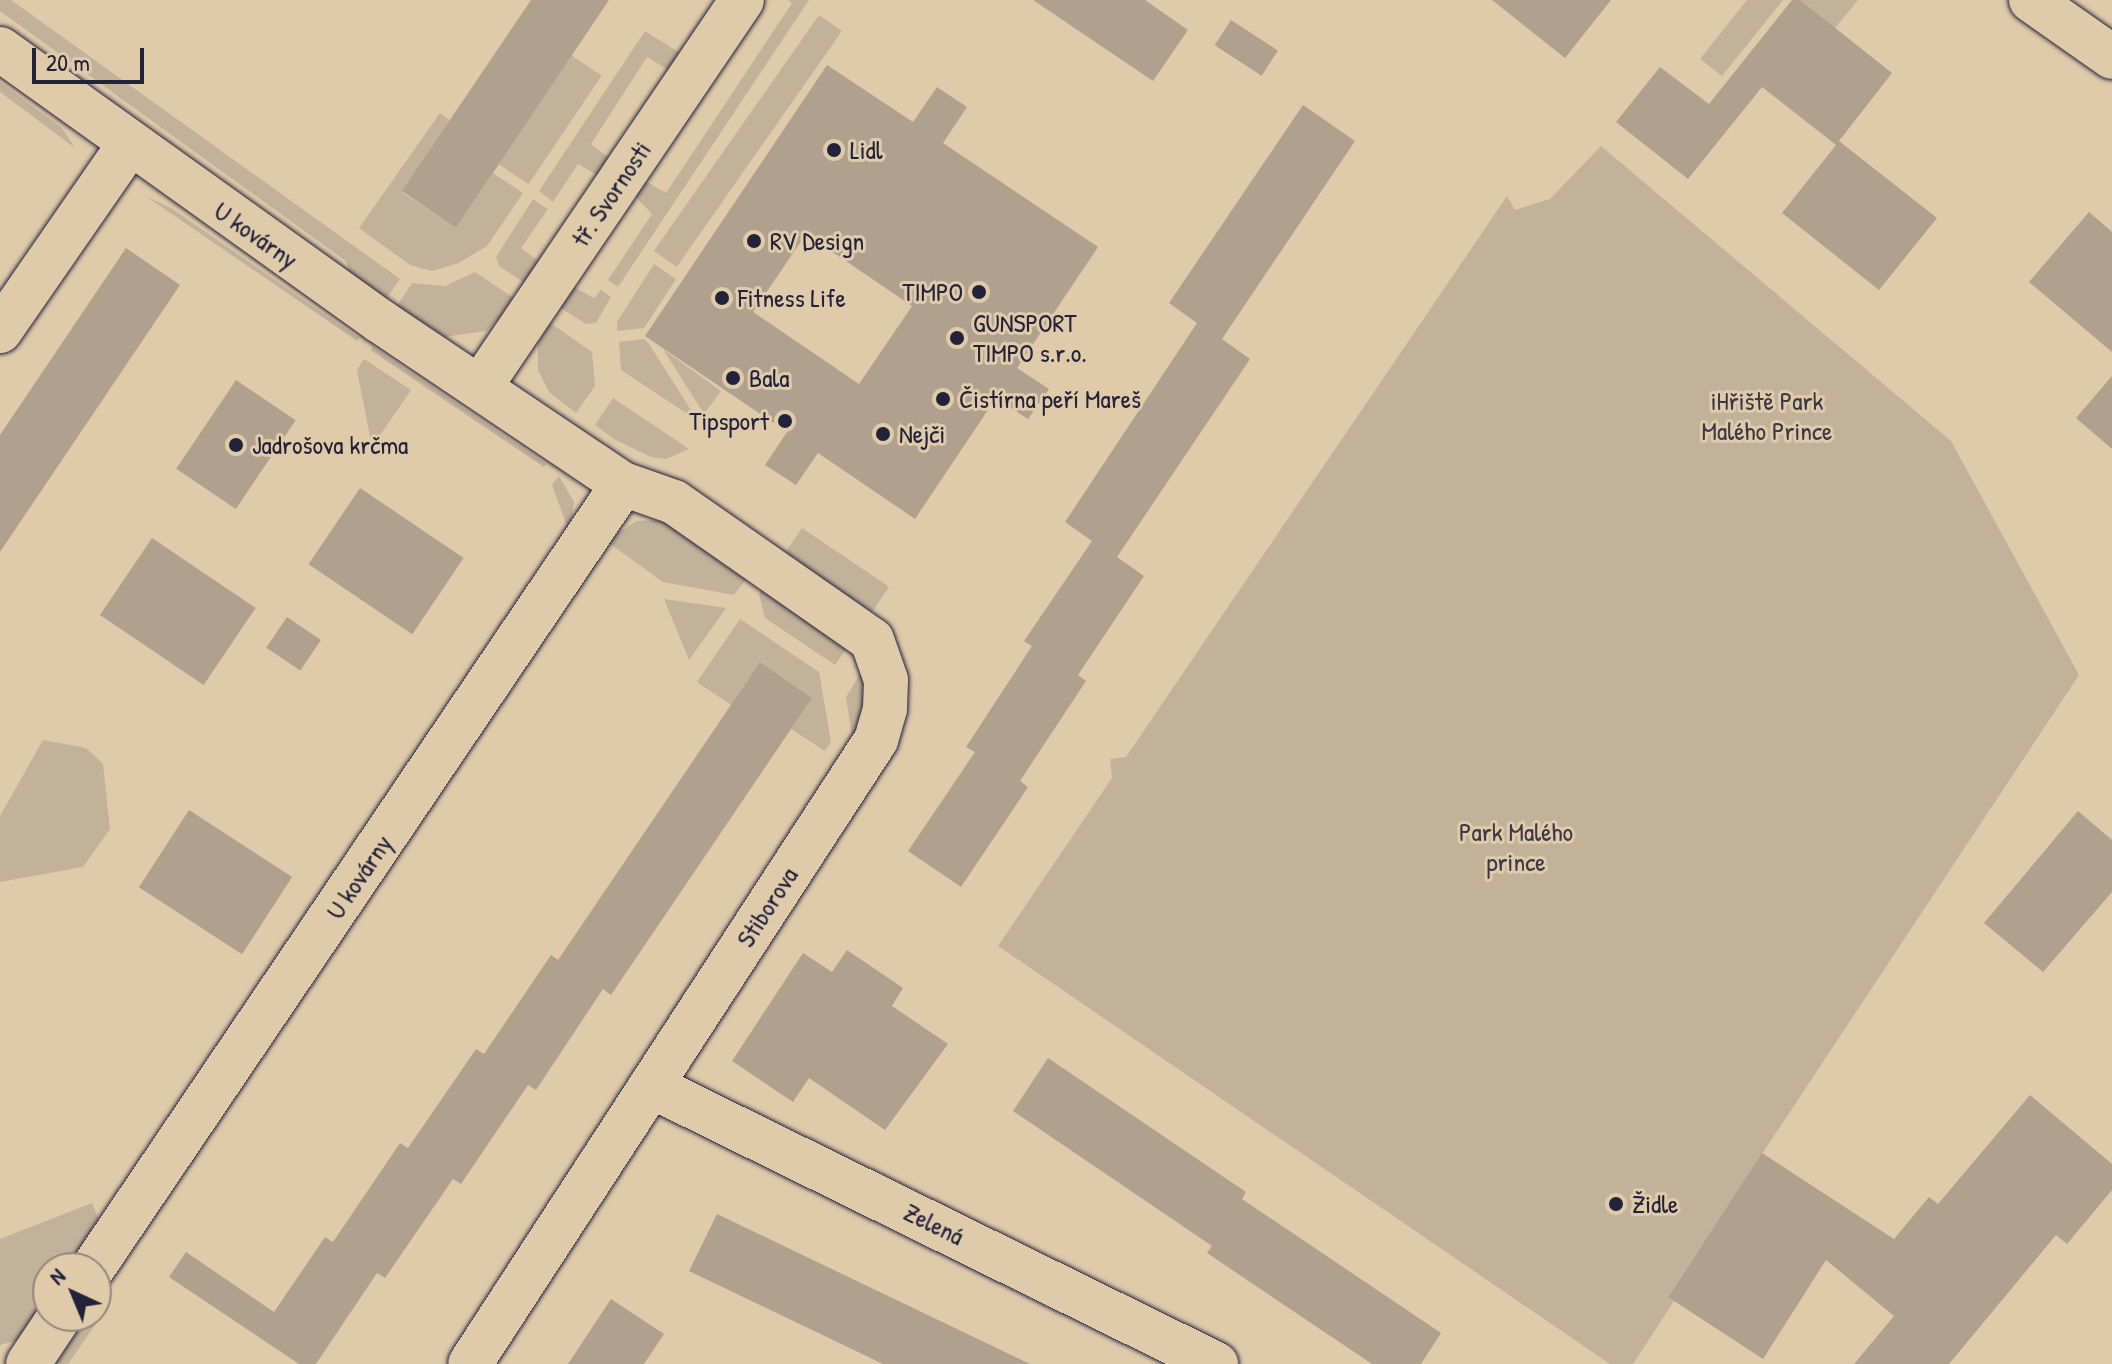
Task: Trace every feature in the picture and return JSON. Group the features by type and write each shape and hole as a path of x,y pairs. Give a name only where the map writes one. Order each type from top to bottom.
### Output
{"street":[{"name":"tř. Svornosti","path":"480,387 742,0"},
{"path":"2031,0 2112,57"},
{"name":"U kovárny","path":"0,49 128,146 623,484 674,502"},
{"path":"0,331 128,146"},
{"name":"U kovárny","path":"104,1252 623,484"},
{"name":"Stiborova","path":"470,1364 876,740 885,709 886,680 872,640 674,502"},
{"name":"Zelená","path":"651,1086 1216,1364"},
{"path":"28,1364 49,1332"}],"green space":[{"path":"0,0 11,0 400,279 384,302 352,280 346,261 0,11"},
{"path":"788,0 809,0 618,287 608,280 652,214 635,196 645,181 666,193 792,3"},
{"path":"1747,0 1783,0 1722,76 1700,59"},
{"path":"1800,0 1858,0 1835,28"},
{"path":"819,15 842,31 677,267 654,251"},
{"path":"645,31 683,55 670,71 647,57 591,144 610,159 599,176 578,164 553,202 539,191"},
{"path":"571,55 602,76 528,184 498,164"},
{"path":"0,82 62,128 75,148 0,92"},
{"path":"440,113 450,120 402,192 456,228 493,173 523,193 487,246 459,263 432,271 410,265 359,228"},
{"name":"Park Malého prince","path":"1601,146 1951,441 2079,675 1678,1281 1668,1297 1674,1301 1633,1364 1610,1364 998,946 1112,778 1110,759 1126,757 1507,196 1515,210 1550,199"},
{"path":"147,197 171,208 359,338 357,341"},
{"path":"533,199 548,209 521,248 541,263 528,285 499,266 496,257"},
{"path":"654,264 676,279 644,328 617,331 617,322"},
{"path":"475,272 518,301 486,331 444,337 395,309 412,283 445,286"},
{"path":"574,287 594,298 601,290 611,297 596,323 586,324 559,307"},
{"path":"549,322 592,352 595,386 576,413 549,392 538,370 538,344"},
{"path":"644,339 698,421 621,370 619,342"},
{"path":"373,347 546,464 544,467 371,350"},
{"path":"663,349 721,391 704,414"},
{"path":"364,359 411,390 372,447 357,370"},
{"path":"613,398 689,449 666,459 651,457 614,439 595,425"},
{"path":"559,476 574,502 569,532 552,485"},
{"path":"661,520 750,574 734,595 663,582 606,541 636,521"},
{"path":"802,528 889,587 872,612 785,554"},
{"path":"765,584 850,643 835,665 765,618 759,594"},
{"path":"664,599 726,608 689,660"},
{"path":"740,619 819,672 831,742 825,751 791,729 812,698 760,662 731,705 697,682"},
{"path":"865,666 871,684 853,743 846,697"},
{"path":"43,740 86,748 103,764 110,829 83,867 0,882 0,816"},
{"path":"92,1203 99,1220 78,1252 32,1252 32,1323 18,1340 0,1345 0,1239"},
{"path":"77,1332 90,1332 68,1364 55,1364"}],"building":[{"path":"531,0 609,0 456,228 402,191"},
{"path":"1033,0 1145,0 1188,30 1153,81"},
{"path":"1492,0 1611,0 1565,58"},
{"path":"1792,0 1800,0 1892,73 1839,141 1937,218 1879,290 1782,213 1836,145 1762,87 1688,179 1616,122 1660,67 1709,104"},
{"path":"1231,20 1278,50 1262,76 1215,45"},
{"name":"TIMPO","path":"827,65 913,122 937,87 967,107 943,143 1098,247 1017,368 1049,389 1028,419 996,398 915,519 818,453 796,485 765,465 787,432 645,336","holes":["806,234 912,306 859,384 753,312"]},
{"path":"1303,105 1355,141 1222,339 1250,359 1117,557 1144,576 1078,675 1086,681 1020,781 1028,787 961,887 908,851 975,752 966,747 1032,646 1024,641 1092,541 1065,522 1197,323 1169,303"},
{"path":"2089,212 2112,232 2112,352 2029,282"},
{"path":"126,248 180,285 0,552 0,435"},
{"path":"2112,376 2112,449 2076,418"},
{"name":"Jadrošova krčma","path":"236,380 296,420 236,509 176,469"},
{"path":"360,488 464,558 412,634 309,564"},
{"path":"152,538 256,608 204,685 100,615"},
{"path":"287,617 321,640 300,671 266,648"},
{"path":"760,662 812,698 611,995 603,989 536,1090 528,1085 461,1184 453,1179 385,1278 377,1273 316,1364 299,1364 169,1277 186,1252 274,1312 325,1237 333,1242 400,1143 408,1148 476,1049 484,1054 551,955 558,960"},
{"path":"189,810 292,877 242,954 139,887"},
{"path":"2078,811 2112,840 2112,892 2043,972 1984,923"},
{"path":"847,950 903,988 892,1006 948,1044 885,1130 809,1078 793,1102 732,1061 803,953 832,972"},
{"path":"1048,1058 1246,1192 1242,1199 1441,1333 1421,1364 1372,1364 1207,1253 1212,1246 1013,1111"},
{"path":"2030,1095 2112,1164 2112,1190 2067,1244 2056,1235 1949,1364 1854,1364 1894,1316 1826,1260 1763,1359 1668,1297 1762,1153 1894,1239 1929,1197 1938,1204"},
{"path":"717,1214 1030,1364 883,1364 689,1271"},
{"path":"611,1299 664,1334 644,1364 568,1364"}],"place":[{"name":"Lidl","path":"834,150"},
{"name":"RV Design","path":"754,241"},
{"name":"TIMPO","path":"979,292"},
{"name":"Fitness Life","path":"722,298"},
{"name":"GUNSPORT TIMPO s.r.o.","path":"957,338"},
{"name":"Bala","path":"733,378"},
{"name":"Čistírna peří Mareš","path":"943,399"},
{"name":"Tipsport","path":"785,421"},
{"name":"Nejči","path":"883,434"},
{"name":"Jadrošova krčma","path":"236,445"},
{"name":"Židle","path":"1616,1204"}],"park label":[{"name":"iHřiště Park Malého Prince","path":"1767,416"}]}
